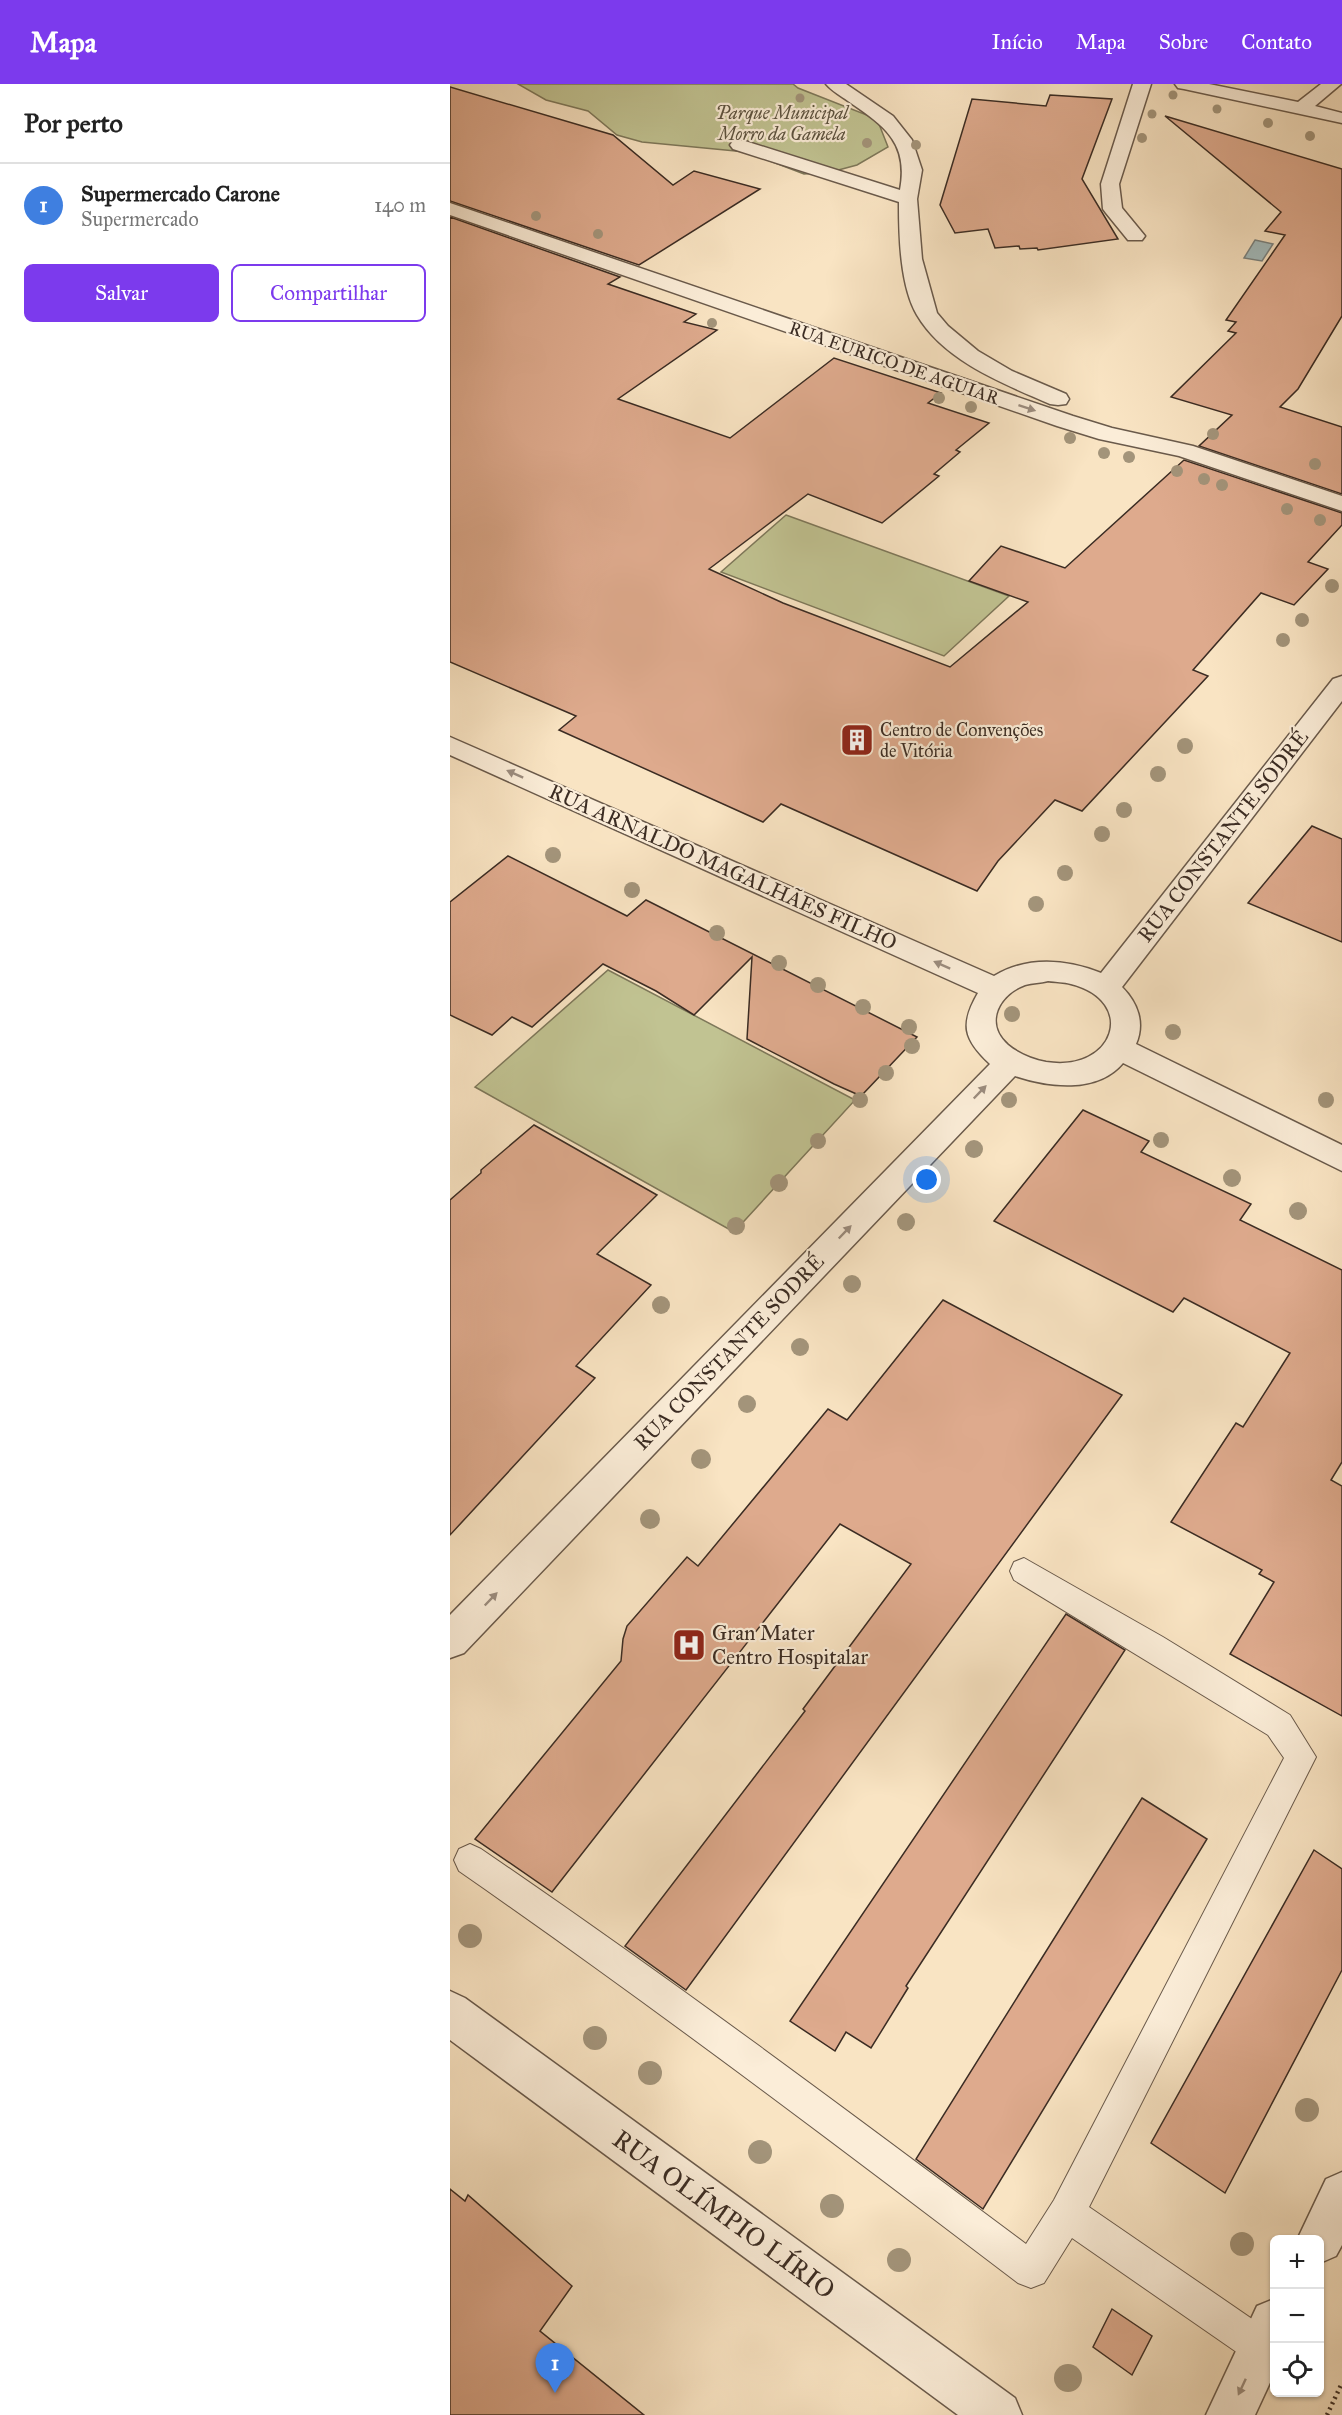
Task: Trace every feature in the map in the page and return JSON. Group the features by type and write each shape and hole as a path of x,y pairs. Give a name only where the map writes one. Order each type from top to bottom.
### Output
{"street":[{"path":"835,84 887,120 903,140 913,170 908,199 908,242 915,278 927,314 965,352 1030,388 1185,451"},
{"path":"1135,236 1113,209 1110,184 1142,84"},
{"path":"1184,84 1342,118"},
{"path":"1301,108 1332,84"},
{"path":"739,145 908,199"},
{"name":"RUA EURICO DE AGUIAR","path":"450,209 892,363 1076,424 1185,451 1342,504"},
{"name":"RUA CONSTANTE SODRÉ","path":"1105,988 1342,684"},
{"name":"RUA ARNALDO MAGALHÃES FILHO","path":"450,745 996,989"},
{"path":"1048,971 1079,975 1105,988 1118,1001 1126,1017 1127,1033 1120,1049 1104,1064 1082,1073 1057,1076 1031,1072 1009,1063 992,1050 983,1035 980,1018 985,1003 996,989 1020,976 1048,971"},
{"path":"1120,1049 1342,1159"},
{"name":"RUA CONSTANTE SODRÉ","path":"450,1641 1009,1063"},
{"name":"RUA OLÍMPIO LÍRIO","path":"450,2013 998,2415"},
{"path":"1322,2235 1342,2194"},
{"path":"1230,2415 1268,2335"}],"lane":[{"path":"470,1860 573,1930 1031,2270 1067,2213 1301,1757 1279,1725 1024,1571"},
{"path":"1067,2213 1268,2335"}],"path":[{"path":"1327,2415 1342,2383"}],"green space":[{"name":"Parque Municipal Morro da Gamela","path":"518,84 793,84 877,119 888,147 857,165 831,172 804,174 746,152 642,142 617,135 588,111 546,100"},
{"path":"786,515 1009,596 944,656 721,572"},
{"path":"608,970 855,1100 734,1232 475,1087"}],"water":[{"path":"1255,240 1273,244 1262,261 1244,258"}],"building":[{"path":"450,87 613,135 673,185 694,171 760,189 639,265 450,201"},
{"path":"1050,95 1112,99 1082,179 1118,239 1038,250 1037,248 1020,249 1019,246 995,248 988,229 955,233 940,205 972,99 1046,106"},
{"path":"1165,116 1342,169 1342,316 1298,389 1280,407 1342,427 1342,494 1199,446 1232,415 1171,397 1236,333 1228,331 1236,322 1226,320 1285,235 1265,231 1281,212"},
{"path":"450,217 620,277 608,284 696,314 684,322 717,330 618,399 730,438 834,358 941,393 928,403 989,423 956,450 960,452 934,474 939,476 882,523 808,494 709,569 783,603 950,667 1028,602 969,581 1001,546 1065,568 1184,460 1342,513 1342,525 1308,562 1328,569 1294,605 1261,593 1193,670 1208,676 1082,811 1055,800 998,861 977,891 781,804 763,822 559,730 576,716 450,662"},
{"path":"1312,826 1342,839 1342,942 1248,903"},
{"path":"508,856 627,916 646,900 917,1037 861,1096 834,1084 747,1039 752,957 694,1015 656,991 603,964 532,1027 512,1017 492,1035 450,1015 450,902"},
{"path":"1083,1110 1149,1141 1141,1152 1251,1204 1240,1220 1342,1270 1342,1462 1331,1480 1342,1486 1342,1716 1230,1654 1274,1582 1259,1574 1262,1570 1171,1522 1236,1423 1243,1427 1290,1353 1184,1298 1173,1312 994,1221"},
{"path":"534,1125 657,1195 597,1254 651,1285 576,1366 595,1378 450,1535 450,1200"},
{"path":"943,1300 1122,1395 686,1990 625,1946 805,1711 803,1709 911,1564 840,1524 552,1892 475,1839 621,1661 627,1626 687,1557 698,1566 828,1409 847,1420"},
{"path":"1066,1614 1125,1650 906,1986 908,1988 871,2048 846,2032 835,2051 790,2021"},
{"path":"1142,1798 1207,1839 983,2209 916,2159"},
{"path":"1314,1850 1342,1869 1342,1970 1225,2193 1151,2143"},
{"path":"450,2189 465,2201 468,2195 572,2286 540,2331 644,2415 450,2415"},
{"path":"1112,2309 1152,2336 1132,2375 1093,2347"}],"place":[{"name":"Centro de Convenções de Vitória","path":"857,740"},
{"name":"Gran Mater Centro Hospitalar","path":"689,1645"},
{"name":"Supermercado Carone","path":"555,2393"}]}
